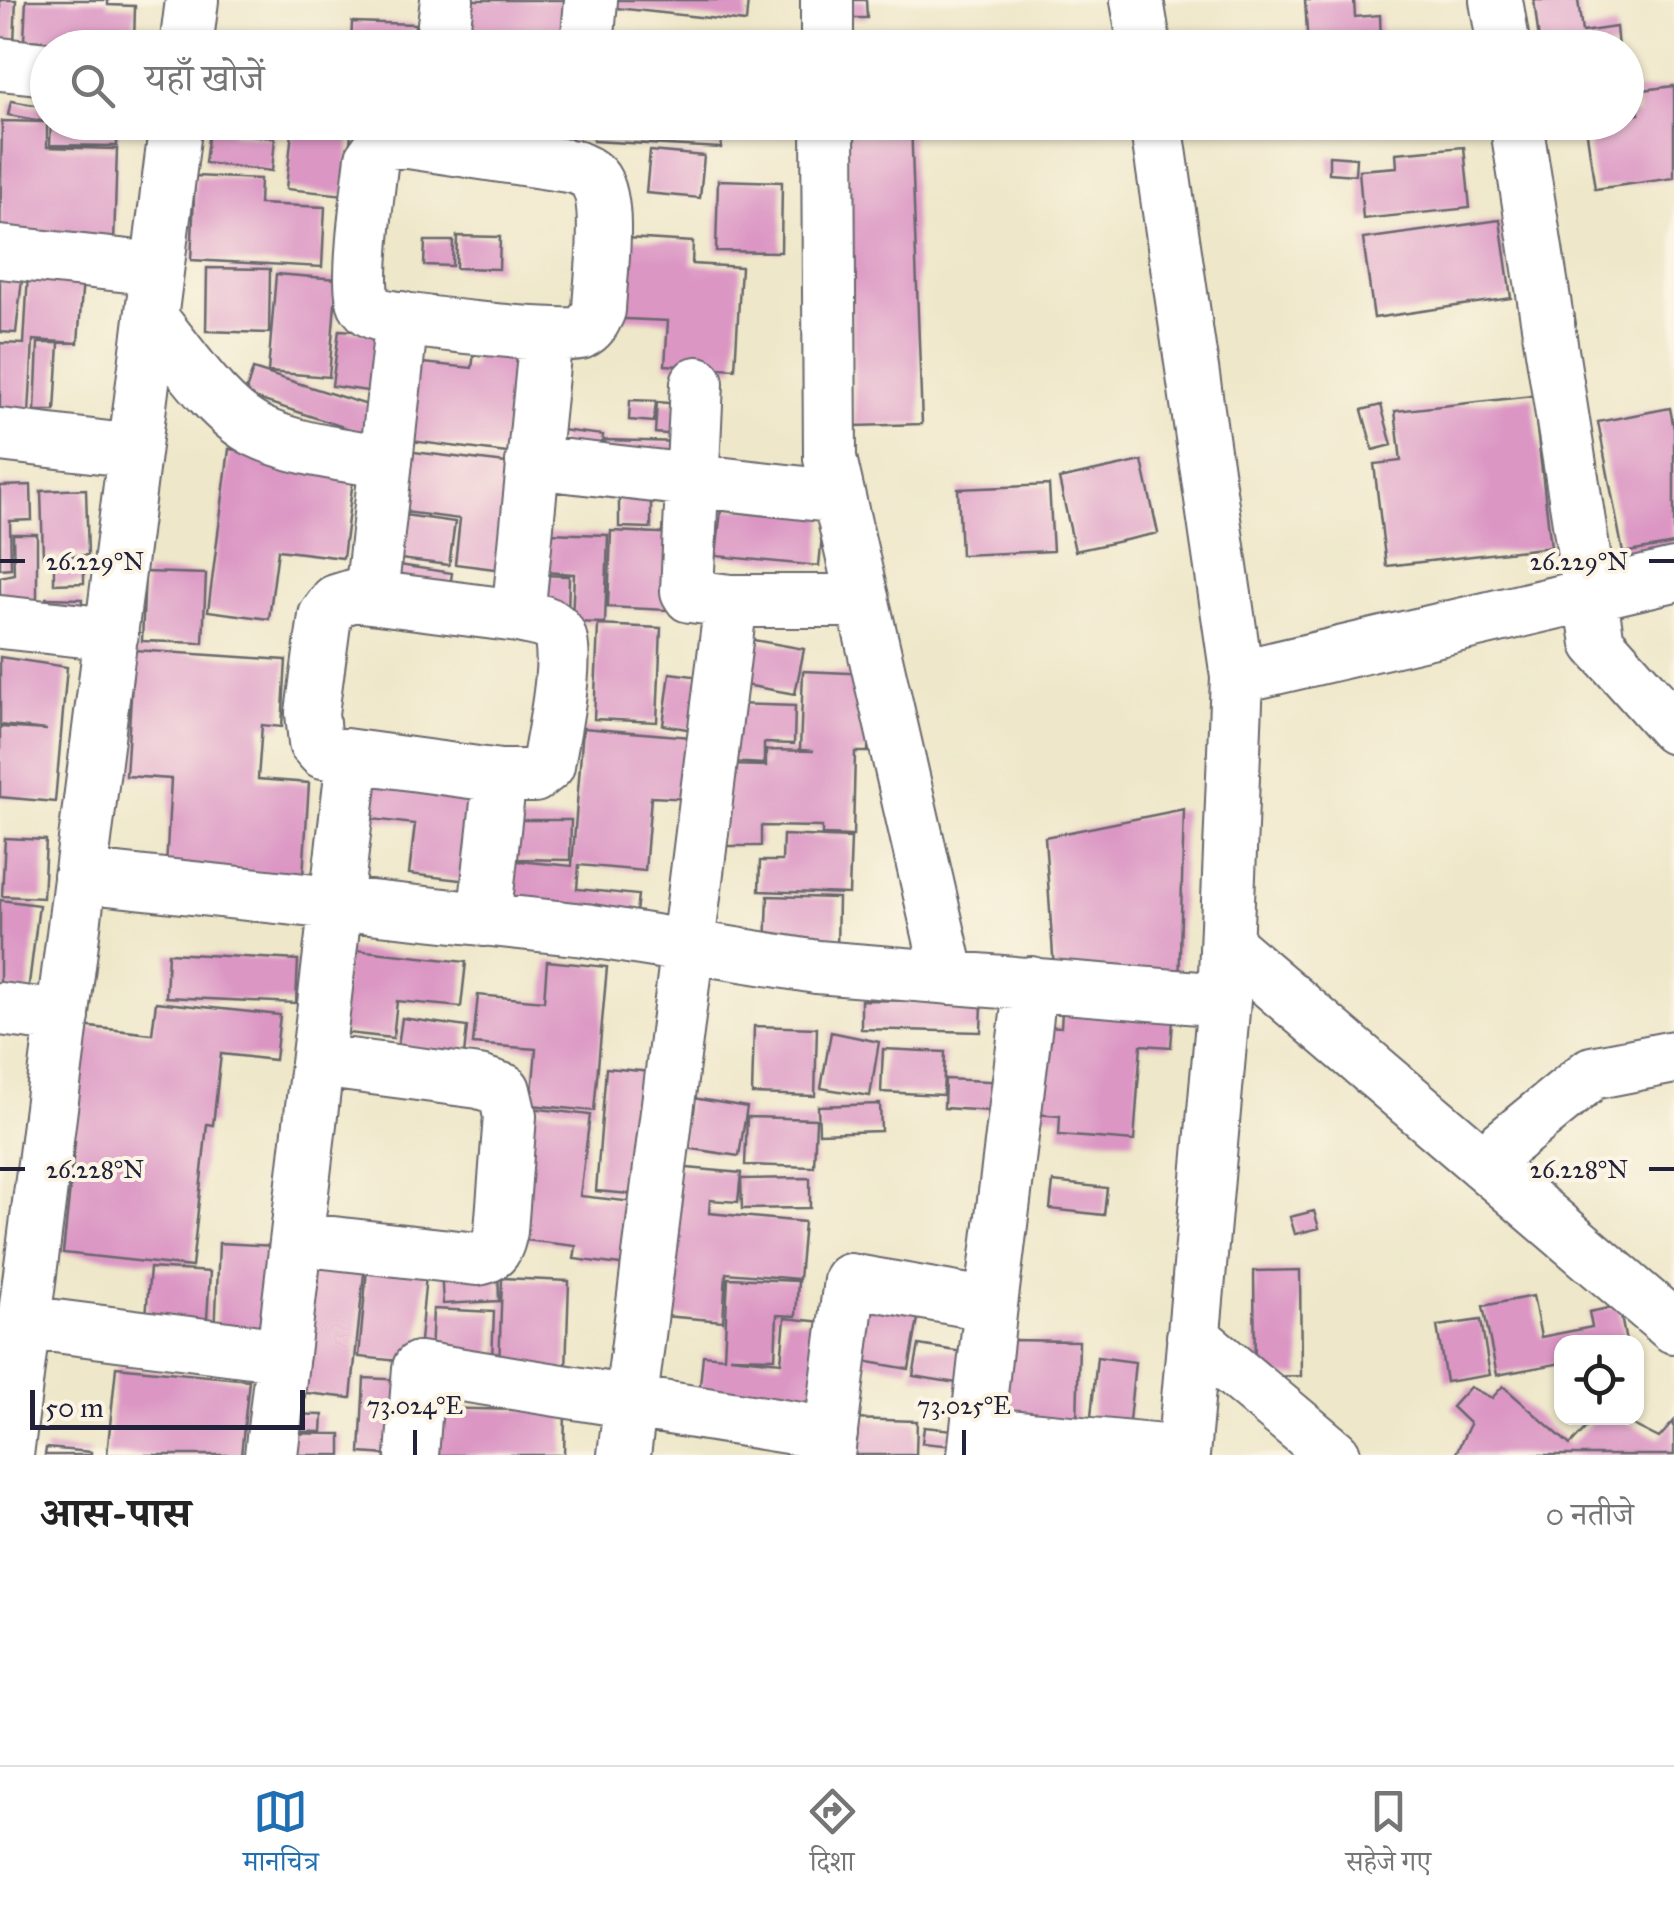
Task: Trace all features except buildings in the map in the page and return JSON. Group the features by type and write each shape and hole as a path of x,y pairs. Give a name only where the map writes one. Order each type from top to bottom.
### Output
{"street":[{"path":"188,30 192,0"},
{"path":"588,30 591,0"},
{"path":"827,0 828,30"},
{"path":"1138,0 1142,30"},
{"path":"1496,0 1501,30"},
{"path":"0,64 30,67"},
{"path":"7,1455 7,1403 24,1322 18,1226 62,1017 174,140"},
{"path":"399,140 376,150 372,158 362,299 374,313 546,335 574,335 592,324 598,310 602,202 577,145 516,140"},
{"path":"828,140 830,458 948,978"},
{"path":"1032,983 975,1444 1183,1454 1224,1000 1236,676 1159,140"},
{"path":"1519,140 1598,643 1674,728"},
{"path":"0,252 154,294 208,387 254,429 286,442 385,462"},
{"path":"371,595 402,318"},
{"path":"518,616 546,335"},
{"path":"697,383 687,592 694,598 731,601 863,601"},
{"path":"0,435 134,451"},
{"path":"532,462 839,497"},
{"path":"1236,676 1674,574"},
{"path":"371,595 518,616 556,629 564,654 548,765 534,776 500,776 323,752 316,744 312,713 325,616 330,606 342,598 371,595"},
{"path":"624,1455 731,601"},
{"path":"0,622 112,634"},
{"path":"271,1455 353,758"},
{"path":"484,920 500,776"},
{"path":"80,876 484,920 818,967 1224,1000"},
{"path":"1227,946 1674,1327"},
{"path":"0,1009 62,1017"},
{"path":"1482,1163 1592,1073 1674,1057"},
{"path":"297,1238 477,1259 490,1257 496,1250 501,1231 510,1116 504,1090 494,1084 319,1061"},
{"path":"412,1455 419,1368 632,1402 830,1444 850,1280 991,1305"},
{"path":"24,1322 283,1356"},
{"path":"1193,1337 1334,1455"}]}
